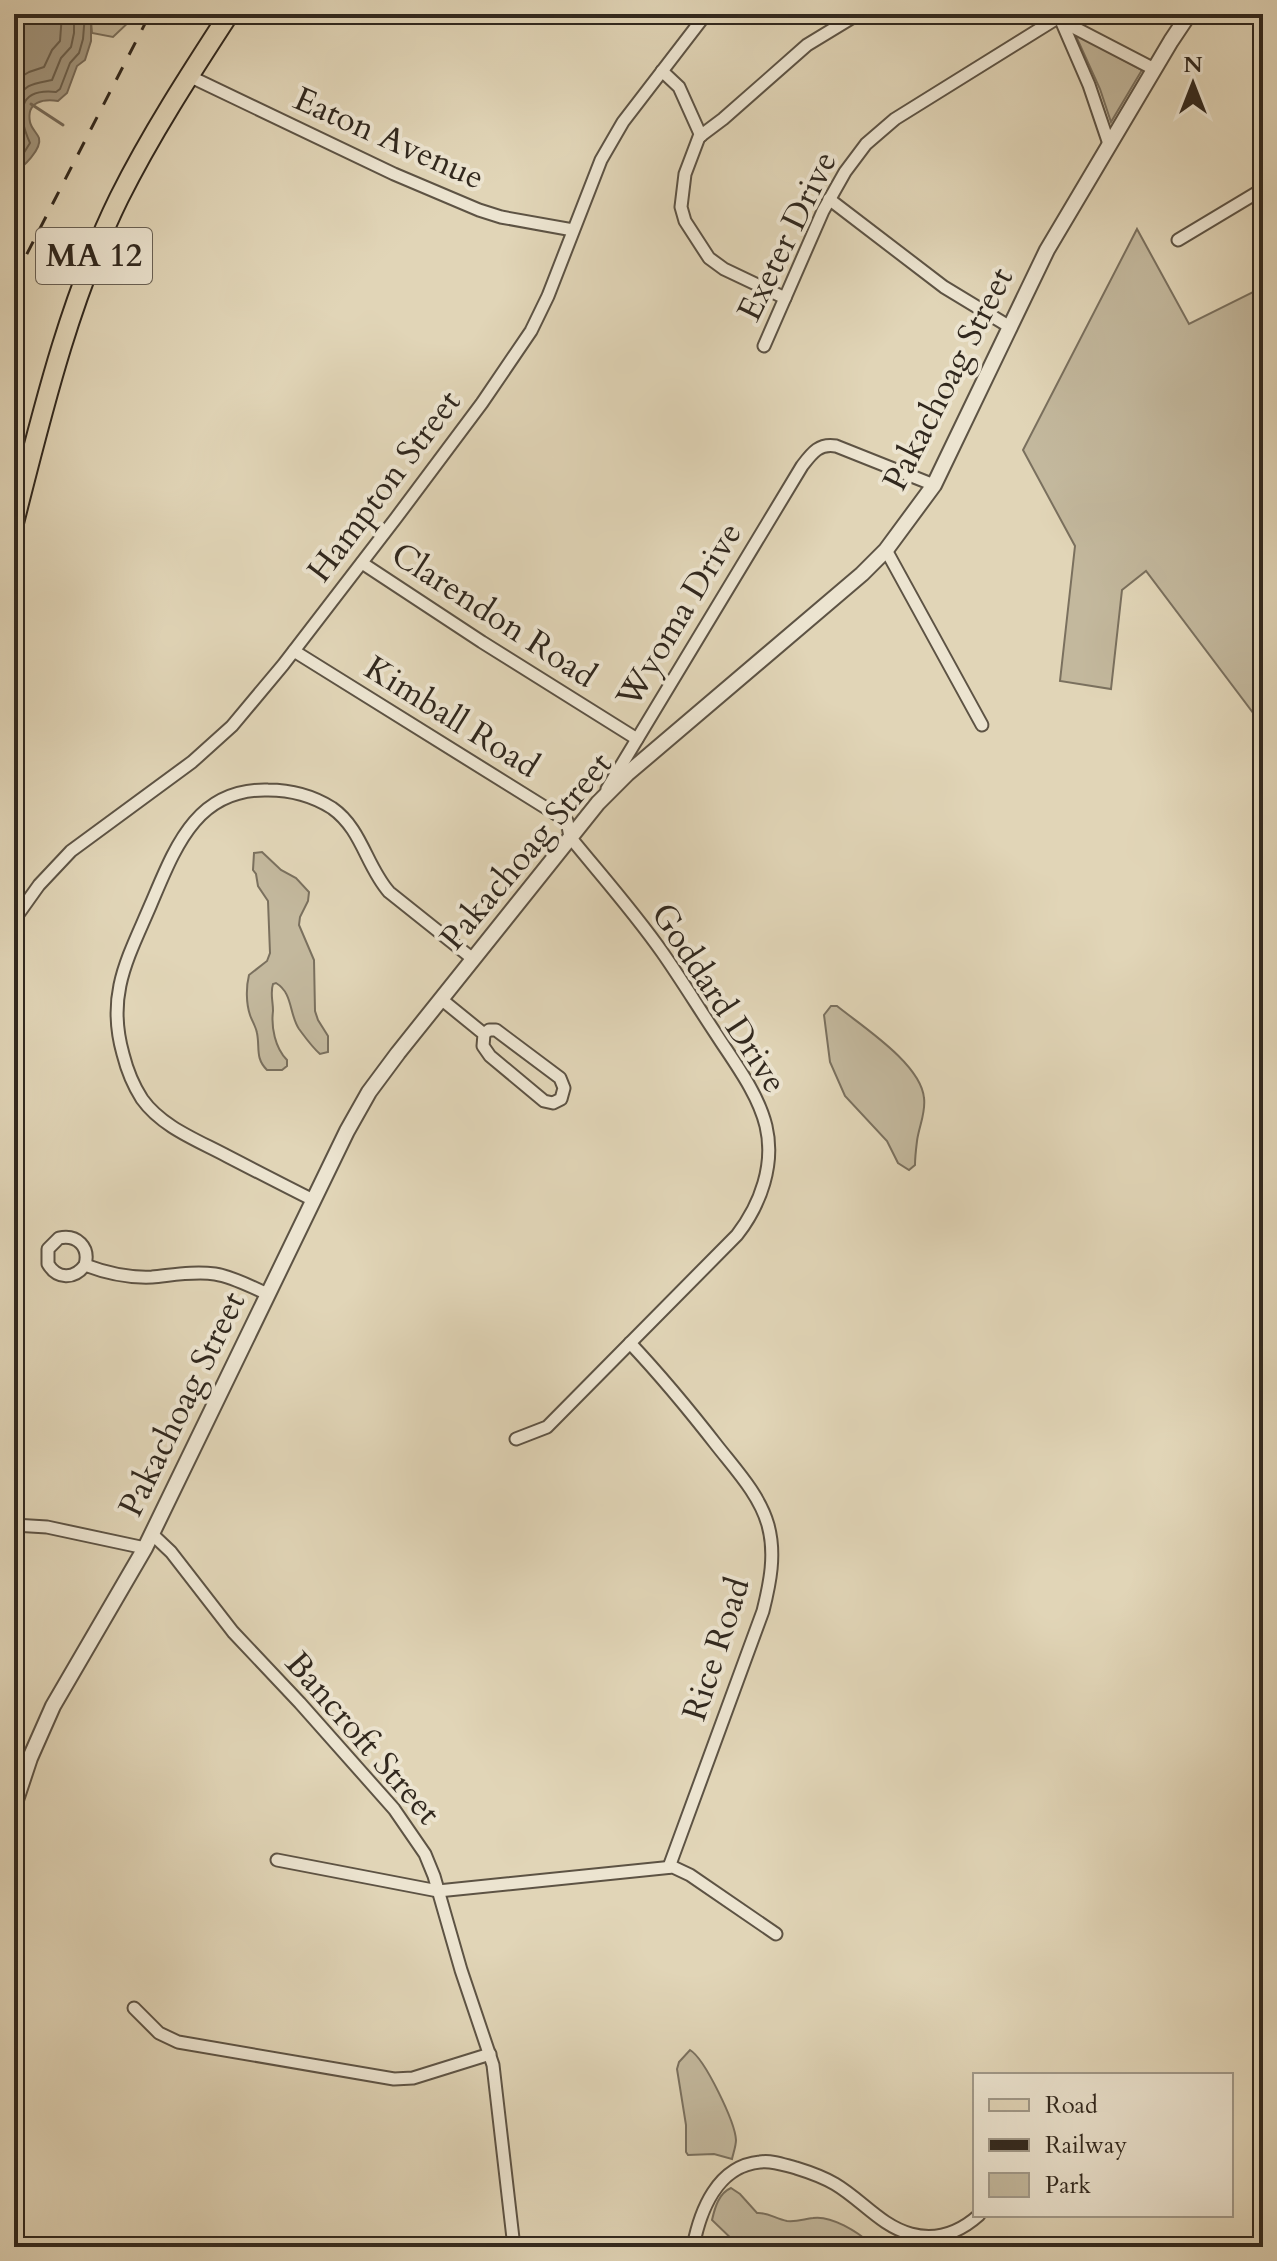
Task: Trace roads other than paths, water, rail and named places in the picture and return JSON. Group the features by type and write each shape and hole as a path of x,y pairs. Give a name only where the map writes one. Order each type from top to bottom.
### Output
{"main road":[{"name":"MA 12","path":"14,523 53,374 90,264 118,199 155,130 229,14"}],"street":[{"name":"Hampton Street","path":"14,920 39,885 71,851 192,762 219,738 294,651 362,563 482,403 531,331 606,150 623,122 706,14"},
{"path":"785,298 717,265 703,250 685,221 681,207 684,182 701,136 800,50 858,14"},
{"name":"Pakachoag Street","path":"14,1806 30,1758 53,1706 145,1548 351,1122 369,1092 598,803 627,774 838,596 886,550 922,504 1047,250 1189,14"},
{"path":"1058,16 1154,69"},
{"path":"1058,16 1089,85 1109,144"},
{"name":"Exeter Drive","path":"764,346 829,199 866,144 895,119 1058,16"},
{"path":"662,71 679,87 701,136"},
{"name":"Eaton Avenue","path":"189,76 394,174 479,210 573,230"},
{"path":"1178,240 1263,189"},
{"path":"829,199 944,287 1010,327"},
{"name":"Wyoma Drive","path":"598,803 809,456 822,446 836,446 934,485"},
{"path":"886,550 982,725"},
{"name":"Clarendon Road","path":"362,563 637,739"},
{"name":"Kimball Road","path":"294,651 567,821 570,837"},
{"path":"313,1200 166,1123 142,1099 131,1079 118,1036 117,997 127,959 176,848 192,824 207,809 233,795 259,790 287,791 308,797 328,806 348,822 389,892 473,959"},
{"name":"Goddard Drive","path":"516,1439 547,1427 721,1252 744,1226 756,1205 768,1163 768,1139 763,1116 747,1084 662,951 570,837"},
{"path":"441,999 484,1034"},
{"path":"496,1030 560,1078 564,1088 561,1099 553,1103 544,1101 490,1056 483,1046 484,1034 496,1030"},
{"path":"85,1265 138,1277 215,1274 268,1294"},
{"name":"Rice Road","path":"630,1343 667,1382 747,1483 768,1524 772,1545 770,1584 763,1611 669,1867"},
{"path":"14,1525 47,1527 145,1548"},
{"name":"Bancroft Street","path":"152,1534 171,1552 233,1632 394,1809 425,1854 490,2054 496,2082 514,2247"},
{"path":"277,1860 438,1891 677,1868 776,1934"},
{"path":"134,2008 159,2033 178,2042 394,2079 413,2078 490,2054"},
{"path":"693,2247 703,2207 715,2189 735,2171 758,2162 781,2164 828,2180 883,2221 909,2234 934,2237 949,2234 976,2217"}],"water":[{"path":"14,14 94,14 85,60 77,66 67,93 58,101 42,101 33,106 29,115 39,138 38,147 31,158 14,172"}],"waterway":[{"path":"31,104 63,125"}],"railway":[{"path":"14,279 150,14"}]}
